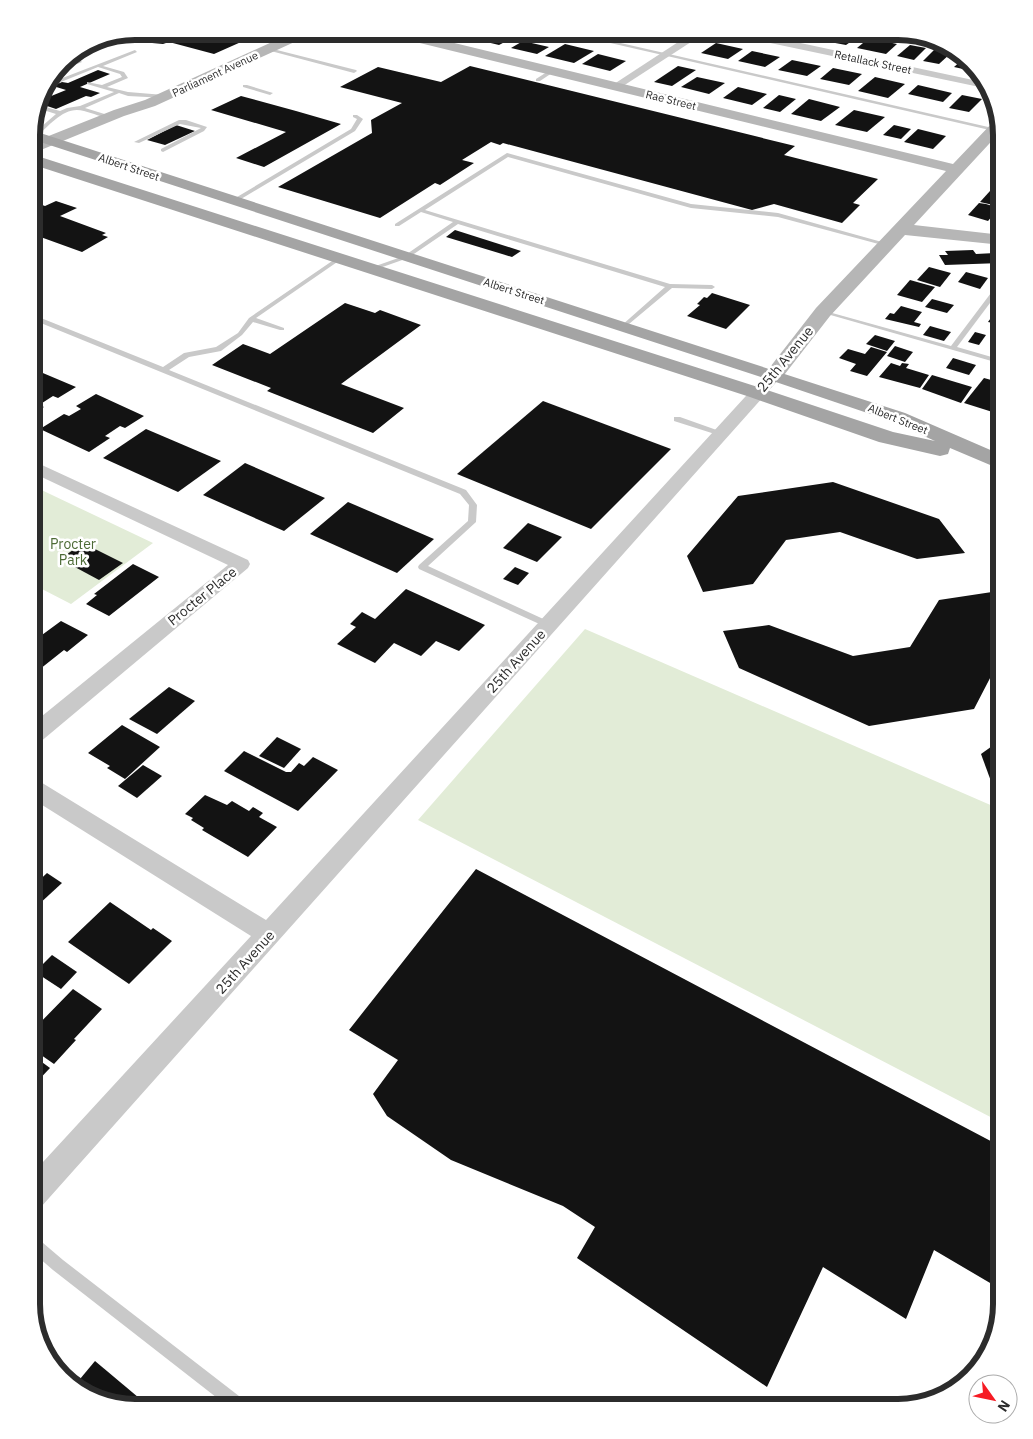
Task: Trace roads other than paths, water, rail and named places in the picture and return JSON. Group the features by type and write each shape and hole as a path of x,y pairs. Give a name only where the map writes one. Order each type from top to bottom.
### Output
{"main road":[{"name":"Albert Street","path":"50,140 774,375 898,417 993,459"},
{"name":"Albert Street","path":"40,153 372,269 757,393 887,437 993,460"}],"street":[{"name":"Parliament Avenue","path":"40,147 50,140 157,100 288,40"},
{"name":"Rae Street","path":"423,40 956,169"},
{"path":"616,86 689,40"},
{"name":"Retallack Street","path":"771,40 977,84"},
{"name":"Parliament Avenue","path":"40,150 71,147 131,119 157,100"},
{"name":"25th Avenue","path":"40,1187 270,935 774,375 823,312 993,130"},
{"path":"900,229 993,239"},
{"name":"Procter Place","path":"40,469 241,564 40,730"},
{"path":"40,793 270,935"}],"lane":[{"path":"253,40 354,71"},
{"path":"600,40 992,125"},
{"path":"56,81 135,51"},
{"path":"70,66 80,62 77,60"},
{"path":"99,66 122,73 125,78 102,87"},
{"path":"86,69 95,72"},
{"path":"538,80 552,71"},
{"path":"108,75 121,79"},
{"path":"67,77 76,80"},
{"path":"89,83 118,92 157,100"},
{"path":"245,86 270,93"},
{"path":"44,108 60,113 80,108 118,92"},
{"path":"79,99 92,103"},
{"path":"68,104 109,117"},
{"path":"40,142 60,113"},
{"path":"234,201 353,130 360,119 356,116"},
{"path":"137,142 179,122 204,127 202,130 163,150"},
{"path":"397,225 507,155 691,206 778,215 886,244"},
{"path":"420,210 670,286 712,287"},
{"path":"372,269 406,257 458,222"},
{"path":"164,370 187,355 218,349 240,334 252,319 340,258"},
{"path":"624,327 670,286"},
{"path":"953,348 993,294"},
{"path":"823,312 993,359"},
{"path":"40,319 463,492 473,505 472,522 422,568 549,625"},
{"path":"252,319 282,329"},
{"path":"677,419 721,433"},
{"path":"40,1249 231,1399"}],"park label":[{"name":"Procter Park","path":"73,552"}]}
